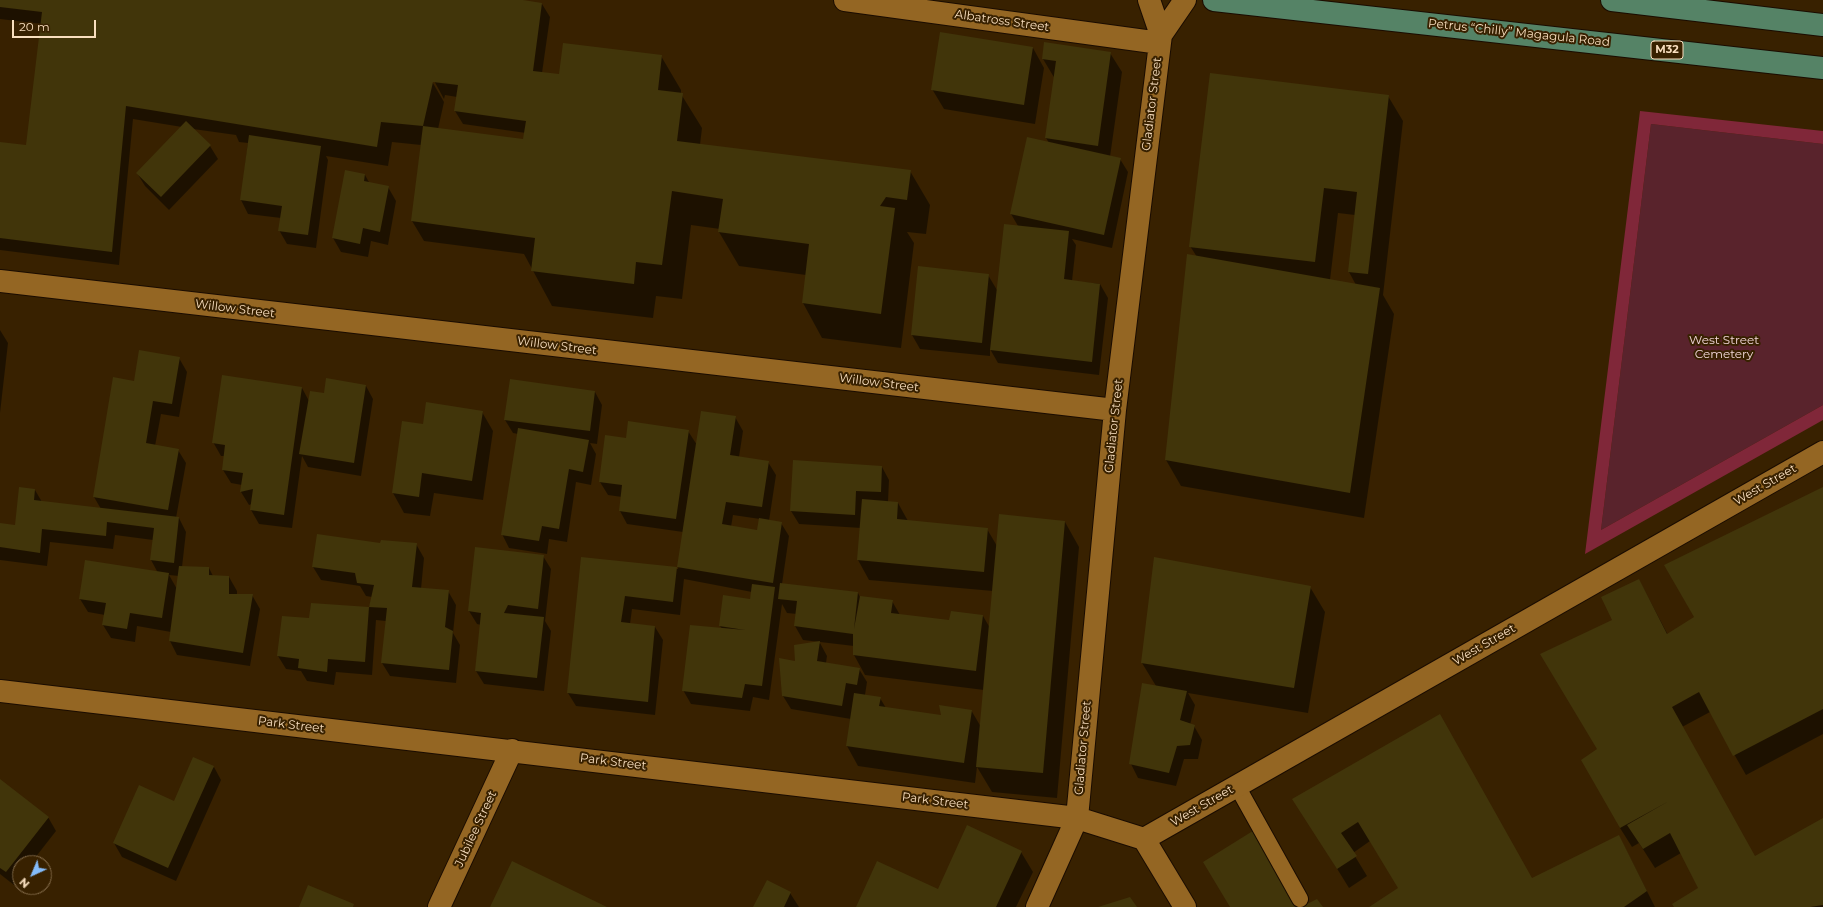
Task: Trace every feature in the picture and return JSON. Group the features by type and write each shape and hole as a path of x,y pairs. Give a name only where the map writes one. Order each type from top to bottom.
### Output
{"main road":[{"name":"Petrus “Chilly” Magagula Road","path":"1214,0 1823,68"},
{"path":"1612,0 1823,25"}],"street":[{"name":"Albatross Street","path":"845,0 1160,39"},
{"name":"Gladiator Street","path":"1077,818 1114,410 1160,39 1149,0"},
{"name":"Gladiator Street","path":"1160,39 1185,0"},
{"name":"Willow Street","path":"0,281 1114,410"},
{"name":"West Street","path":"1144,839 1823,452"},
{"name":"Park Street","path":"0,691 512,750 1077,818 1144,839"},
{"name":"Jubilee Street","path":"439,907 512,750"},
{"path":"1037,907 1077,818"},
{"path":"1144,839 1185,907"}],"lane":[{"path":"1237,786 1300,899"}],"green space":[{"name":"West Street Cemetery","path":"1651,124 1823,144 1823,405 1601,530"}],"shaded area":[{"path":"1640,111 1823,131 1823,144 1651,124 1601,530 1823,405 1823,420 1585,554"}],"building":[{"path":"0,0 523,0 542,3 533,71 559,74 563,43 662,55 658,90 683,93 677,141 911,170 907,200 886,197 880,206 895,208 881,314 802,303 809,244 718,232 723,199 672,191 662,265 636,262 634,284 531,271 535,238 411,221 423,126 381,122 377,147 126,106 112,252 0,238 0,142 26,145 42,12 0,7","holes":["433,82 458,85 454,111 526,121 523,139 423,126"]},
{"path":"940,32 1033,47 1024,105 931,90"},
{"path":"1044,42 1111,52 1098,146 1045,138 1056,61 1042,59"},
{"path":"1210,73 1389,95 1368,274 1348,272 1357,192 1324,188 1315,262 1189,247"},
{"path":"186,121 211,145 161,197 136,173"},
{"path":"249,135 321,146 308,235 278,231 282,206 240,200"},
{"path":"1027,137 1121,158 1104,235 1010,214"},
{"path":"345,170 365,174 364,181 389,186 380,232 363,228 360,244 332,238"},
{"path":"1004,224 1069,231 1064,279 1100,284 1092,362 990,350"},
{"path":"1187,254 1380,288 1350,493 1165,460"},
{"path":"918,266 989,274 982,343 911,335"},
{"path":"139,350 180,357 172,404 153,401 146,443 179,449 168,510 93,497 113,377 134,381"},
{"path":"222,375 302,387 284,515 250,510 253,489 240,492 243,473 222,470 225,445 212,443"},
{"path":"326,378 366,385 354,463 299,454 310,391 324,393"},
{"path":"510,379 595,391 590,431 504,420"},
{"path":"426,402 483,411 472,481 422,473 419,497 392,493 402,421 423,424"},
{"path":"701,411 736,416 730,455 769,461 762,507 726,502 722,524 757,530 759,518 782,522 773,583 677,567"},
{"path":"628,421 689,430 676,519 619,511 622,485 599,482 605,435 626,438"},
{"path":"518,428 589,440 583,472 569,469 559,529 542,526 539,541 501,535"},
{"path":"793,460 882,466 881,492 856,491 855,515 790,511"},
{"path":"19,487 35,489 34,500 179,517 174,563 150,560 154,528 107,522 106,536 42,529 40,553 0,547 0,523 15,525"},
{"path":"1823,487 1823,709 1733,756 1699,692 1672,707 1755,856 1823,818 1823,905 1810,907 1674,907 1672,904 1698,888 1670,833 1643,849 1627,825 1669,801 1620,828 1581,760 1597,749 1540,654 1612,620 1601,597 1639,579 1667,634 1694,617 1664,565"},
{"path":"862,499 898,502 897,519 988,528 984,572 857,560"},
{"path":"999,514 1065,521 1043,773 976,767"},
{"path":"317,534 380,543 381,540 417,543 412,587 449,590 445,627 453,631 449,670 381,663 387,608 369,607 374,585 357,583 355,573 312,567"},
{"path":"475,547 544,555 538,609 508,605 504,613 544,617 537,678 475,671 481,613 468,611"},
{"path":"581,557 677,567 673,602 625,596 621,622 655,626 648,702 567,693"},
{"path":"1154,557 1311,586 1294,688 1141,663"},
{"path":"85,560 169,573 162,618 130,613 127,629 102,625 106,603 79,599"},
{"path":"179,566 209,567 209,575 229,576 229,594 253,594 243,653 169,641"},
{"path":"780,583 858,592 854,629 860,596 893,600 891,613 949,620 951,611 983,615 976,671 853,655 853,634 794,626 797,601 778,599"},
{"path":"752,584 775,587 762,686 745,684 742,698 682,691 690,625 745,630 719,626 723,595 750,599"},
{"path":"311,603 369,607 365,662 328,659 327,672 298,668 299,659 277,656 282,616 309,618"},
{"path":"820,641 817,661 860,668 857,685 846,683 842,706 782,696 779,658 795,661 794,645"},
{"path":"1142,683 1187,691 1180,720 1195,725 1190,745 1177,746 1169,773 1129,764"},
{"path":"854,693 881,697 879,706 941,715 939,705 972,710 964,763 846,746"},
{"path":"1440,714 1532,878 1619,835 1647,891 1624,907 1369,907 1398,888 1358,822 1341,833 1357,856 1337,869 1292,799"},
{"path":"193,757 214,766 168,868 113,843 139,785 174,801"},
{"path":"0,779 49,817 19,855 12,855 12,864 6,872 0,868"},
{"path":"967,825 1022,851 996,907 856,907 877,861 938,889"},
{"path":"1256,829 1301,907 1230,907 1203,862"},
{"path":"512,861 607,907 490,907"},
{"path":"767,880 791,892 784,907 753,907"},
{"path":"308,885 354,904 353,907 299,907"},
{"path":"1130,897 1137,907 1098,907"},
{"path":"1317,899 1323,907 1301,907"}]}
